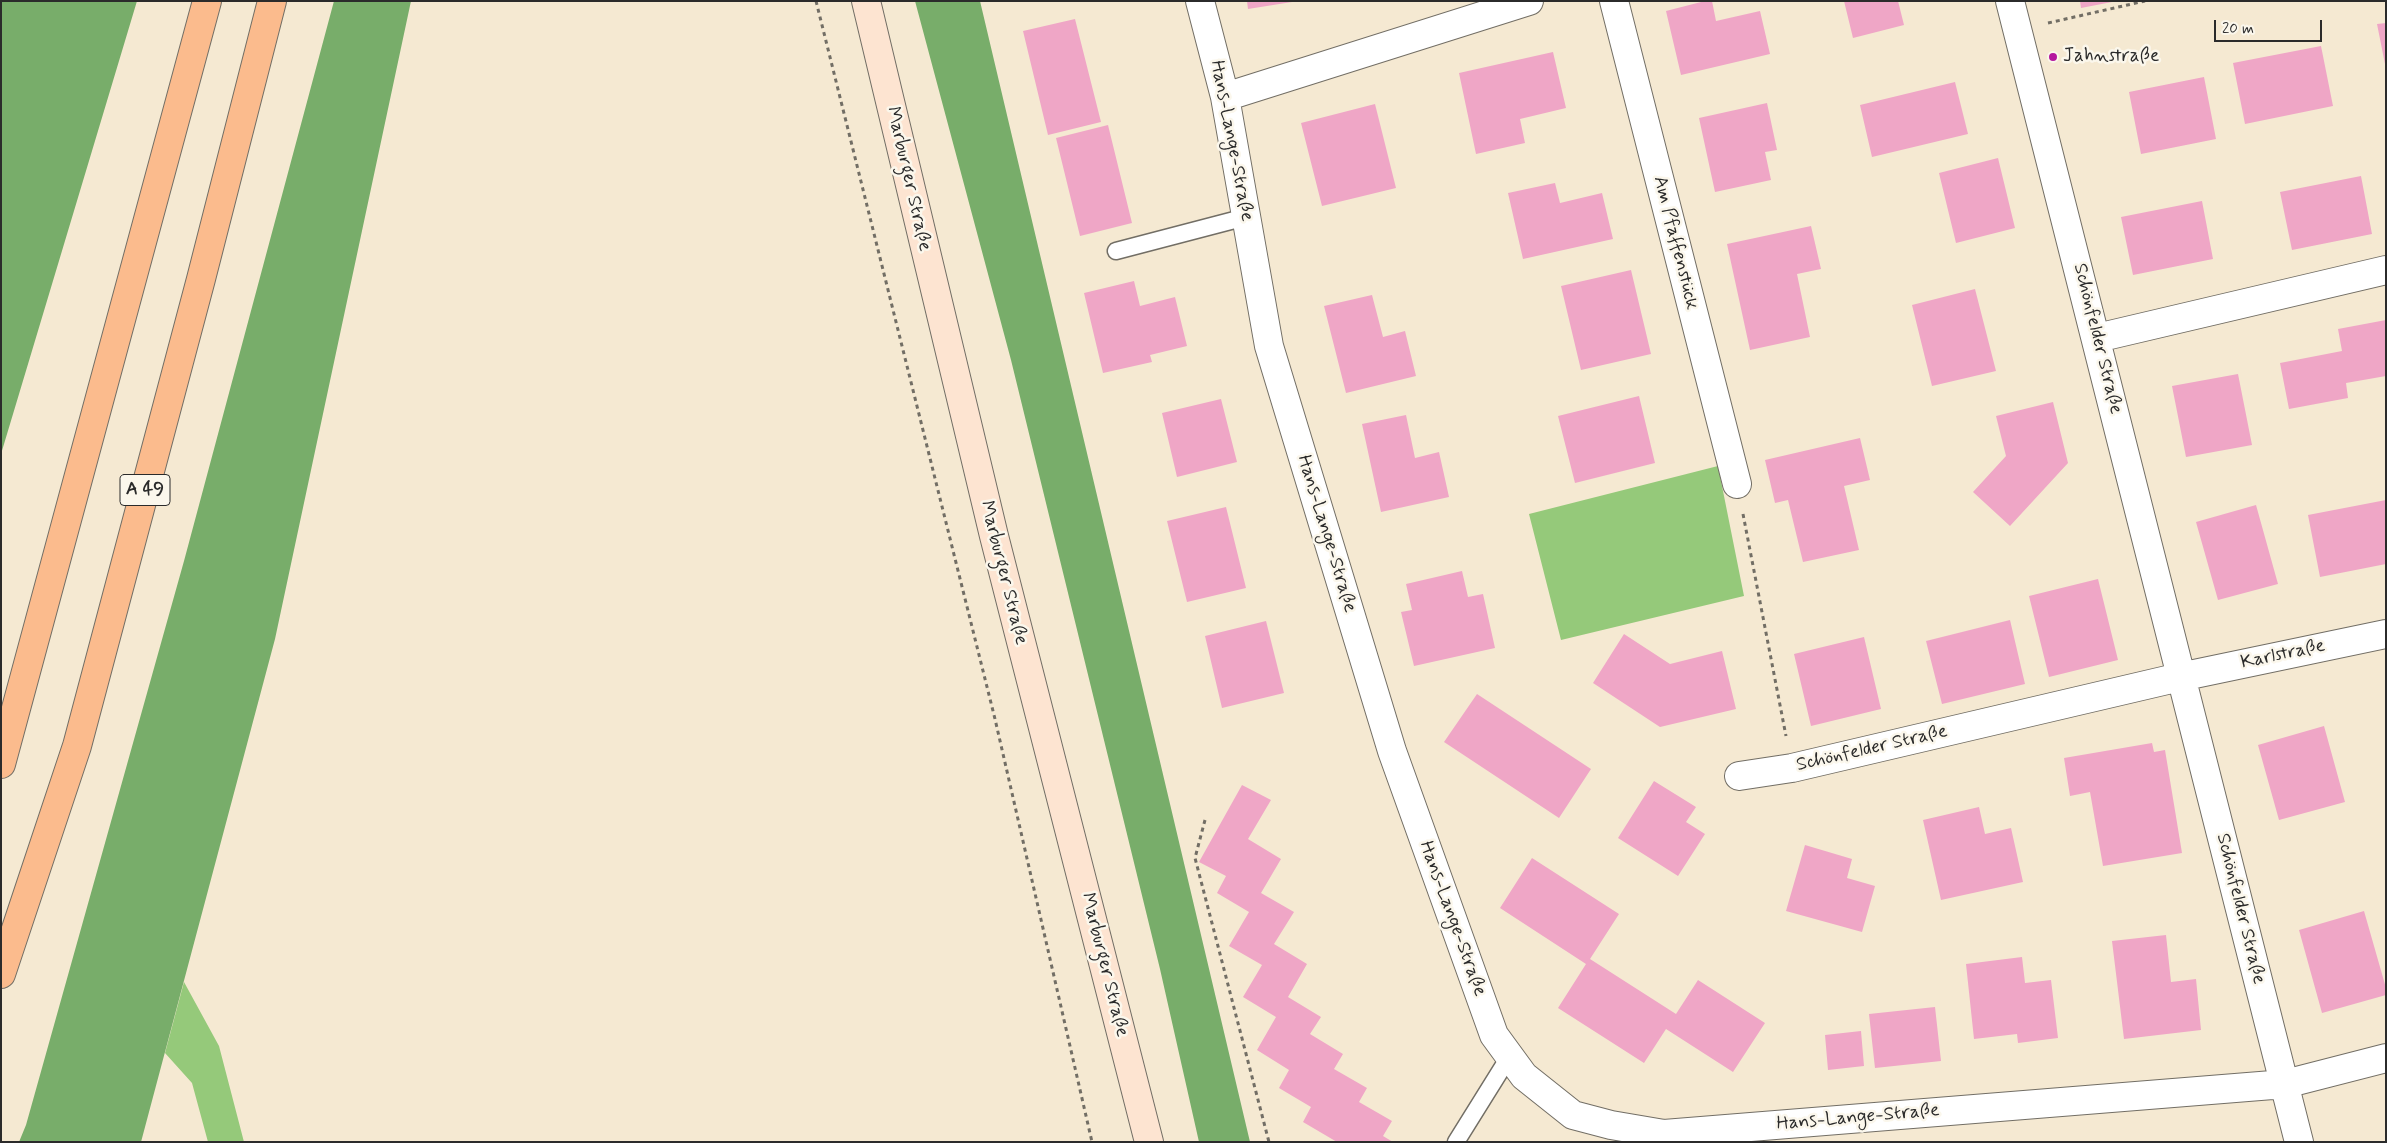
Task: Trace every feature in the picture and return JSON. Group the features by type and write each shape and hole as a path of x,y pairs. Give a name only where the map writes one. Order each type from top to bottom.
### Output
{"highway":[{"path":"1,764 207,1"},
{"name":"A 49","path":"1,974 77,746 201,279 272,1"}],"street":[{"name":"Marburger Straße","path":"866,1 994,536 1149,1142"},
{"name":"Hans-Lange-Straße","path":"1200,1 1224,97 1269,346 1392,751 1494,1035 1524,1076 1573,1115 1665,1138 2285,1084 2386,1058"},
{"path":"1224,97 1529,1"},
{"name":"Am Pfaffenstück","path":"1614,1 1737,484"},
{"name":"Schönfelder Straße","path":"2010,1 2097,338 2180,677 2299,1142"},
{"path":"2097,338 2386,270"},
{"name":"Karlstraße","path":"2180,677 2386,634"},
{"name":"Schönfelder Straße","path":"1739,776 1792,768 2180,677"}],"lane":[{"path":"1116,251 1246,217"},
{"path":"1456,1142 1509,1057"}],"path":[{"path":"816,1 996,719 1092,1142"},
{"path":"2018,30 2144,1"},
{"path":"1737,484 1792,768"},
{"path":"1205,820 1195,858 1269,1142"}],"green space":[{"path":"1,1 137,1 1,454"},
{"path":"334,1 411,1 275,639 141,1142 19,1142 26,1125 184,561"},
{"path":"915,1 980,1 1250,1142 1199,1142 1160,969 1011,360"},
{"path":"1718,466 1744,596 1561,640 1529,514"},
{"path":"184,982 219,1046 244,1142 208,1142 192,1083 165,1053"}],"building":[{"path":"1247,1 1292,1 1292,2 1248,9"},
{"path":"1712,1 1716,21 1760,11 1770,54 1681,75 1666,11"},
{"path":"1844,1 1898,1 1904,25 1853,38"},
{"path":"2080,1 2112,1 2112,2 2081,8"},
{"path":"1075,19 1101,122 1048,135 1023,31"},
{"path":"2386,23 2386,64 2385,64 2377,24"},
{"path":"2321,46 2333,106 2245,124 2233,63"},
{"path":"1553,52 1566,108 1520,119 1525,143 1476,154 1459,73"},
{"path":"2204,77 2216,139 2141,154 2129,92"},
{"path":"1955,82 1968,134 1872,157 1860,105"},
{"path":"1767,103 1777,150 1765,152 1771,180 1715,192 1699,118"},
{"path":"1375,104 1396,188 1322,206 1301,123"},
{"path":"1108,125 1132,223 1080,236 1056,138"},
{"path":"1998,158 2015,228 1956,243 1939,173"},
{"path":"2361,176 2372,234 2292,250 2280,192"},
{"path":"1555,183 1560,203 1602,193 1613,239 1523,259 1508,193"},
{"path":"2202,201 2213,259 2133,275 2121,217"},
{"path":"1811,226 1821,269 1797,274 1810,337 1750,350 1727,244"},
{"path":"1631,270 1651,354 1581,370 1561,286"},
{"path":"1134,281 1140,306 1175,297 1187,346 1150,355 1152,362 1103,373 1084,293"},
{"path":"1975,289 1996,371 1932,386 1912,305"},
{"path":"1372,295 1383,337 1405,331 1416,376 1346,393 1324,306"},
{"path":"2386,320 2386,376 2346,383 2348,398 2289,409 2280,363 2342,351 2338,329"},
{"path":"2238,374 2252,445 2186,457 2172,386"},
{"path":"1639,396 1655,463 1575,483 1558,416"},
{"path":"1221,399 1237,462 1177,477 1162,413"},
{"path":"2053,402 2068,463 2010,526 1973,492 2006,456 1996,416"},
{"path":"1406,415 1415,458 1439,452 1449,497 1381,512 1362,424"},
{"path":"1860,438 1870,480 1844,486 1859,550 1803,562 1788,500 1775,503 1765,460"},
{"path":"2386,500 2386,564 2320,577 2308,515"},
{"path":"2256,505 2278,584 2218,600 2196,522"},
{"path":"1226,507 1246,588 1187,602 1167,521"},
{"path":"1462,571 1468,597 1483,594 1495,648 1414,666 1401,612 1412,610 1406,584"},
{"path":"2098,579 2118,660 2049,677 2029,596"},
{"path":"2010,620 2025,684 1942,704 1926,641"},
{"path":"1266,621 1284,693 1222,708 1205,636"},
{"path":"1624,634 1670,664 1722,651 1736,709 1660,727 1593,683"},
{"path":"1864,637 1881,709 1811,726 1794,654"},
{"path":"1477,694 1591,769 1559,818 1444,742"},
{"path":"2324,726 2345,802 2279,820 2258,745"},
{"path":"2152,743 2154,752 2165,750 2182,853 2103,866 2090,792 2070,796 2064,758"},
{"path":"1654,781 1696,807 1686,822 1705,834 1678,876 1618,838"},
{"path":"1242,785 1271,800 1248,839 1281,859 1261,893 1294,912 1274,944 1307,964 1288,997 1321,1017 1310,1034 1343,1054 1334,1069 1367,1088 1359,1102 1392,1121 1383,1136 1393,1142 1337,1142 1303,1122 1311,1107 1279,1088 1289,1070 1257,1050 1276,1017 1243,997 1262,965 1229,946 1249,912 1217,893 1226,876 1199,862"},
{"path":"1979,807 1985,834 2011,828 2023,882 1941,900 1923,820"},
{"path":"1805,845 1852,859 1847,878 1875,886 1862,932 1786,911"},
{"path":"1532,858 1619,914 1590,959 1676,1014 1698,980 1765,1023 1733,1072 1666,1029 1644,1063 1558,1008 1586,964 1500,908"},
{"path":"2364,911 2386,988 2386,995 2322,1013 2299,930"},
{"path":"2166,935 2171,982 2196,979 2201,1030 2124,1039 2112,941"},
{"path":"2022,957 2025,983 2051,980 2058,1038 2018,1043 2017,1034 1974,1039 1966,964"},
{"path":"1935,1007 1941,1061 1875,1068 1869,1014"},
{"path":"1861,1031 1864,1066 1828,1070 1825,1035"}],"place":[{"name":"Jahnstraße","path":"2053,57"}]}
